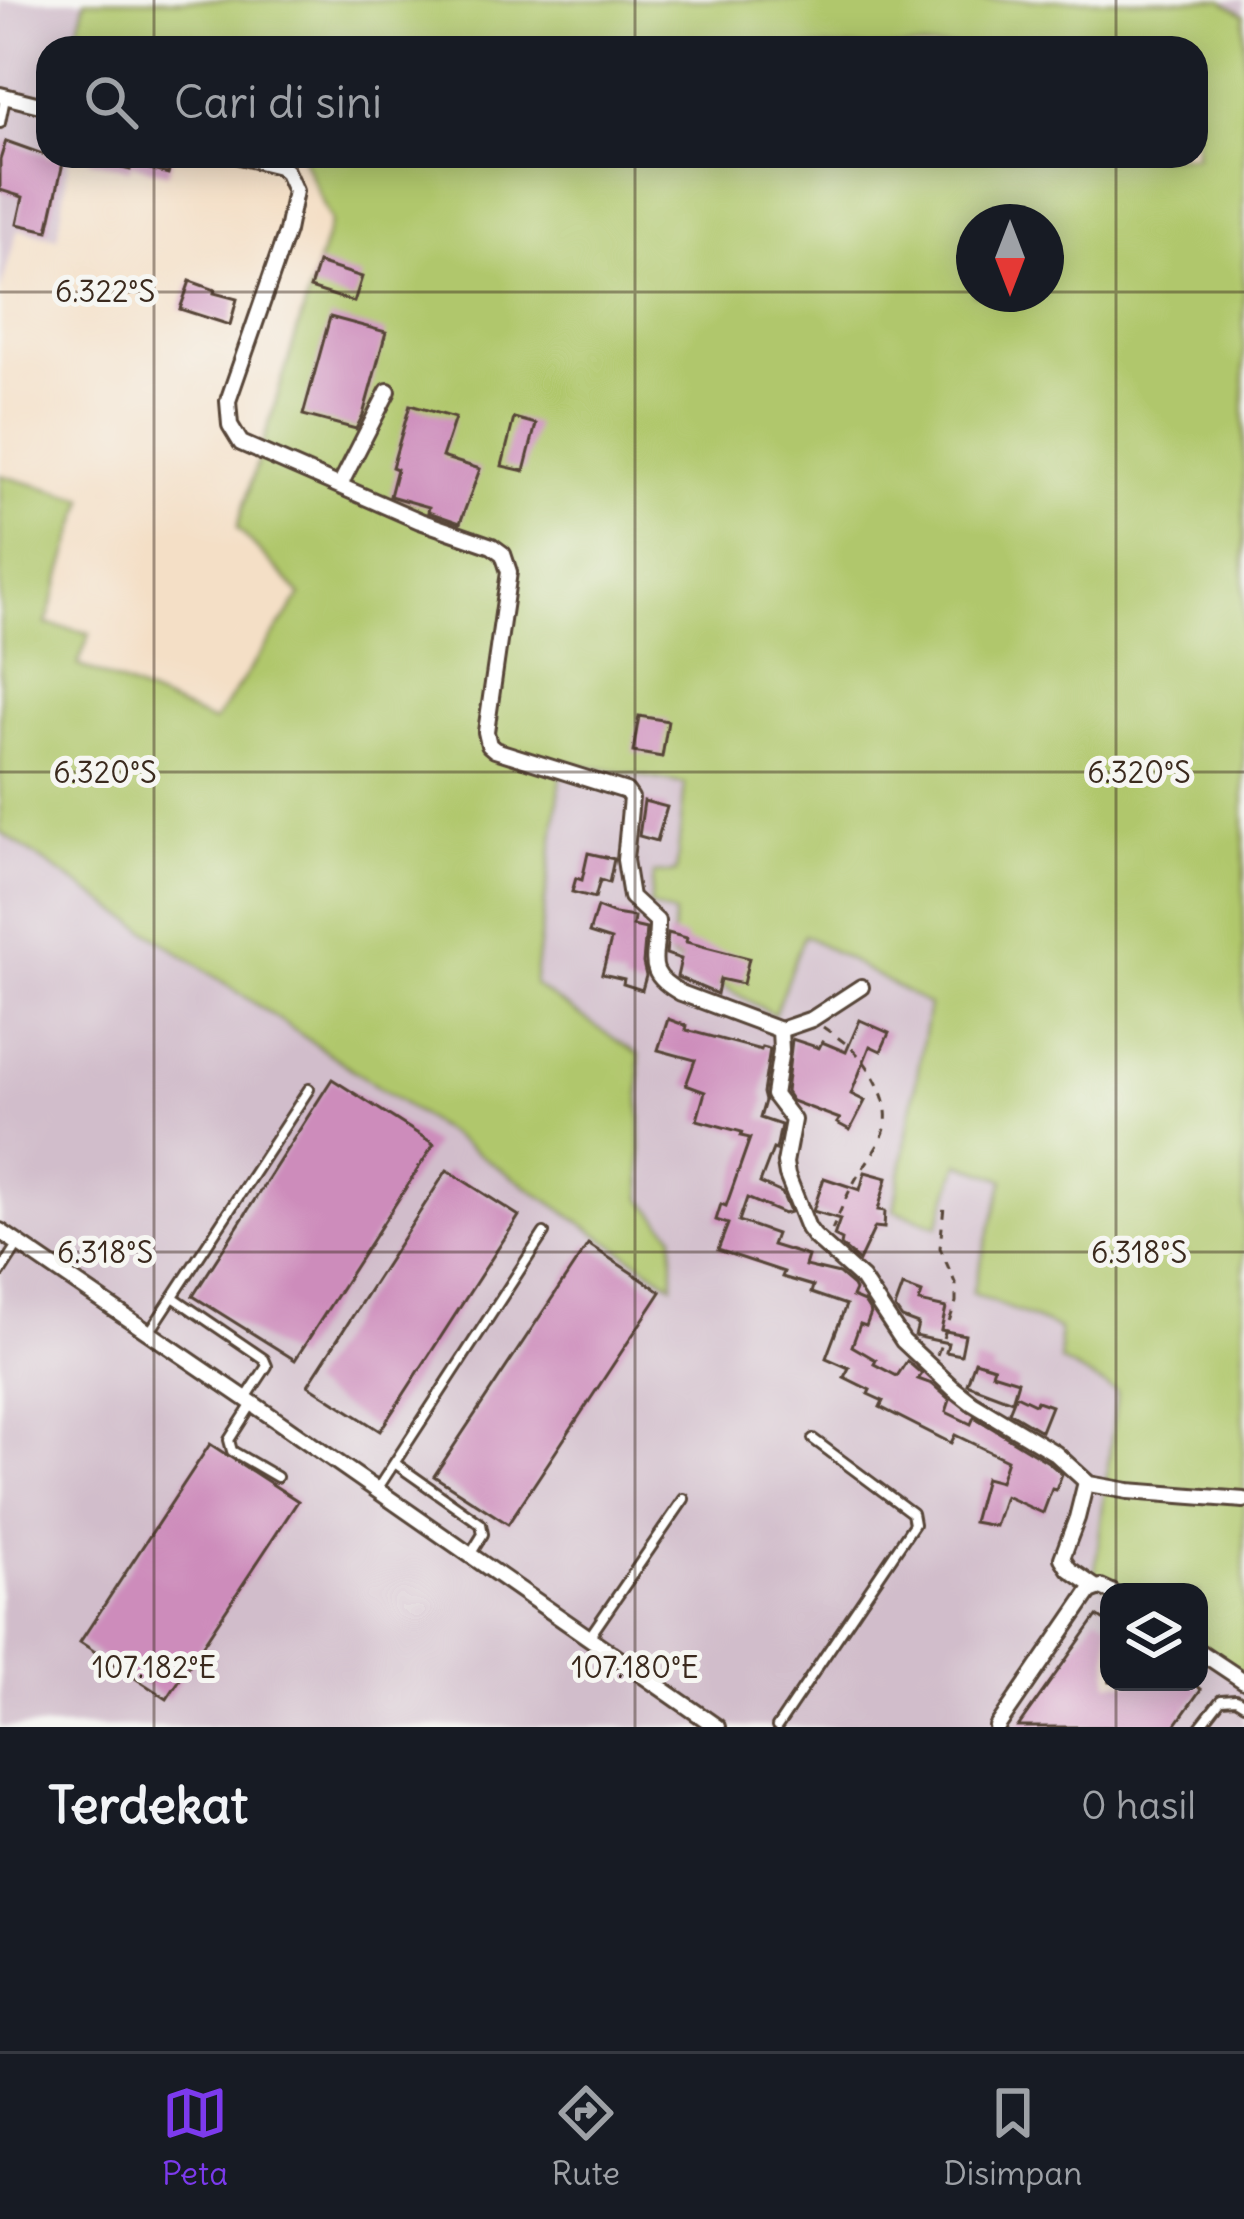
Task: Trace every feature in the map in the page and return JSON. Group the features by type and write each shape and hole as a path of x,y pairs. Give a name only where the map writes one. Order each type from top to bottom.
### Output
{"street":[{"path":"3,96 36,104"},
{"path":"282,168 295,191 286,231 229,401 230,425 242,443 503,554 509,572 486,732 490,745 626,791 632,806 625,860 631,897 657,921 652,956 656,975 667,985 780,1030 812,1019 862,987"},
{"path":"340,485 388,391"},
{"path":"780,1030 774,1095 793,1120 787,1174 808,1228 862,1279 895,1330 932,1368 971,1403 1055,1453 1086,1483 1244,1500"},
{"path":"0,1231 717,1727"},
{"path":"1086,1483 1062,1558 1069,1569 1100,1587"},
{"path":"997,1727 1095,1587"},
{"path":"1208,1657 1244,1681"}],"lane":[{"path":"0,123 3,96"},
{"path":"149,1333 309,1089"},
{"path":"377,1490 544,1233"},
{"path":"0,1273 19,1244"},
{"path":"173,1297 264,1358 267,1366 229,1446 277,1477"},
{"path":"777,1727 914,1525 912,1513 813,1439"},
{"path":"396,1464 481,1524 483,1534 470,1555"},
{"path":"589,1638 684,1498"},
{"path":"1200,1727 1221,1700 1244,1704"}],"path":[{"path":"812,1019 870,1066 887,1106 888,1121 825,1246"},
{"path":"932,1368 956,1302 956,1285 940,1248 944,1205"}],"shaded area":[{"path":"0,0 1244,0 1244,1727 0,1727 0,632 381,792 305,305 331,221 307,168 1208,168 1208,36 36,36 36,168 68,168 58,238 18,229 0,293"}],"green space":[{"path":"85,0 1222,0 1244,15 1244,1684 1208,1658 1208,1583 1100,1583 1094,1579 1117,1392 1061,1361 1059,1329 972,1293 1004,1180 959,1163 938,1226 894,1210 929,1005 804,935 774,1015 671,957 674,914 650,906 653,874 676,872 685,784 563,762 534,985 639,1055 642,1199 673,1234 673,1285 0,832 0,475 85,499 46,624 90,633 78,665 214,722 301,595 237,528 331,221 307,168 1208,168 1208,36 77,36"}],"building":[{"path":"6,141 36,152 36,168 62,168 48,231 17,224 23,197 0,190 0,160"},
{"path":"318,263 362,277 354,302 310,288"},
{"path":"190,281 237,299 230,325 180,309"},
{"path":"330,317 386,332 356,429 303,415"},
{"path":"410,405 455,418 442,457 480,469 460,523 428,512 429,507 390,496 397,469 392,467"},
{"path":"514,418 536,424 524,471 502,466"},
{"path":"639,716 668,721 662,757 633,752"},
{"path":"644,801 667,807 657,841 639,836"},
{"path":"588,853 614,859 609,883 600,880 595,898 572,892 576,878 582,880"},
{"path":"597,907 634,917 633,926 646,929 642,990 602,974 611,940 589,933"},
{"path":"668,933 749,958 743,984 720,979 717,994 677,977 681,959 666,954"},
{"path":"668,1019 687,1026 686,1030 770,1049 760,1118 781,1125 776,1150 760,1183 782,1193 790,1212 784,1214 747,1198 739,1221 776,1234 772,1245 808,1256 805,1266 839,1274 853,1286 852,1297 864,1302 871,1313 866,1326 860,1324 852,1346 876,1360 874,1364 897,1376 907,1361 922,1374 918,1379 950,1400 946,1412 971,1424 974,1417 1062,1474 1043,1513 1005,1496 995,1526 973,1522 985,1478 1000,1482 1007,1460 955,1435 951,1443 880,1407 883,1401 868,1394 870,1390 844,1377 849,1368 826,1358 846,1305 811,1293 813,1286 782,1277 784,1272 718,1250 728,1224 716,1220 721,1204 726,1206 750,1138 697,1120 705,1092 686,1085 695,1060 658,1050"},
{"path":"860,1020 889,1033 881,1051 870,1046 851,1094 865,1101 850,1130 837,1123 840,1119 792,1101 786,1092 792,1039 819,1048 822,1042 846,1052"},
{"path":"332,1079 434,1144 295,1360 193,1296"},
{"path":"447,1170 519,1216 380,1431 308,1385"},
{"path":"865,1172 887,1178 878,1210 885,1211 884,1228 875,1227 859,1261 834,1236 840,1219 813,1211 824,1178 860,1190"},
{"path":"588,1244 661,1292 508,1524 434,1476"},
{"path":"903,1286 922,1293 919,1302 946,1308 941,1330 965,1335 961,1355 946,1352 948,1343 915,1336 918,1324 902,1318 895,1308"},
{"path":"975,1361 994,1367 992,1373 1018,1381 1012,1401 967,1384"},
{"path":"1016,1395 1051,1406 1041,1431 1009,1412"},
{"path":"210,1444 298,1501 167,1699 80,1642"},
{"path":"1097,1616 1100,1691 1200,1691 1174,1727 1018,1727"}]}
